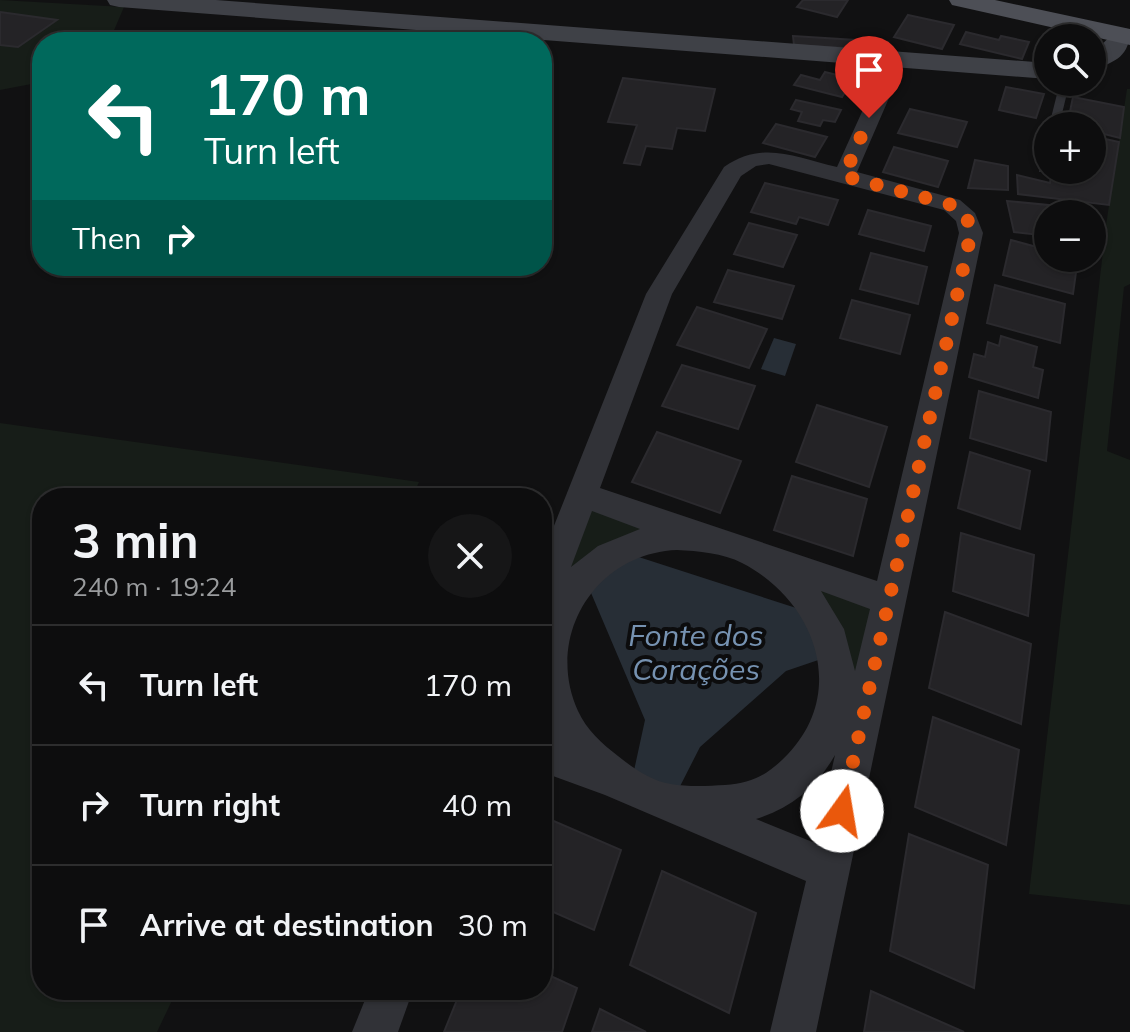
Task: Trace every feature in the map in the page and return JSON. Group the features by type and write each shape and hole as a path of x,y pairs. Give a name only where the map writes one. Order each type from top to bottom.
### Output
{"main road":[{"path":"961,0 1050,24"},
{"path":"1106,35 1127,36"}],"street":[{"path":"119,0 526,32"},
{"path":"552,34 1034,70"},
{"path":"1106,55 1127,36"},
{"path":"844,176 895,61"},
{"path":"552,591 582,495 659,294 732,172 749,160 769,157 952,205 967,218 971,233 889,601 849,718 829,870 793,1032"},
{"path":"582,495 889,601"},
{"path":"552,601 617,550 658,537 702,537"},
{"path":"745,549 780,570 821,616 832,639 849,718"},
{"path":"552,684 554,700 578,745 618,782"},
{"path":"671,804 726,807 777,791 815,758 849,718"},
{"path":"552,757 829,870"},
{"path":"375,1032 387,1000"}],"shaded area":[{"path":"0,0 124,7 113,32 32,32 32,84 0,90"},
{"path":"1127,89 1130,89 1130,284 1124,287 1107,451 1130,460 1130,905 1029,894 1101,272 1106,272 1106,225"},
{"path":"0,423 419,482 416,488 32,488 32,1000 172,1000 157,1032 0,1032"},
{"path":"582,495 702,537 617,550 552,646 552,573"},
{"path":"780,570 889,601 862,722 839,674"},
{"path":"552,664 578,745 552,751"}],"water":[{"path":"774,338 796,344 785,376 761,369"},
{"name":"Fonte dos Corações","path":"617,550 821,616 836,654 786,671 700,747 671,804 630,789 645,720 583,574"}],"building":[{"path":"803,0 848,0 837,17 797,7"},
{"path":"0,12 57,20 40,32 32,32 32,37 18,47 0,45"},
{"path":"908,15 954,25 942,49 894,37"},
{"path":"966,32 999,40 1001,36 1029,42 1022,59 960,44"},
{"path":"793,36 887,42 882,50 794,45"},
{"path":"825,72 853,79 842,97 794,85 801,75 820,80"},
{"path":"623,78 715,89 705,131 677,128 672,149 646,146 640,165 624,163 637,125 608,122"},
{"path":"1006,87 1043,96 1034,118 999,110"},
{"path":"1073,97 1124,107 1120,138 1106,134 1106,112 1070,112"},
{"path":"796,100 841,110 835,122 823,120 820,126 798,121 802,112 791,109"},
{"path":"910,109 967,122 957,147 898,133"},
{"path":"776,124 827,137 815,157 763,143"},
{"path":"1106,139 1119,142 1109,205 1106,200 1068,200 1018,194 1017,175 1034,179 1034,184 1106,184"},
{"path":"894,147 948,161 938,187 883,172"},
{"path":"975,160 1008,166 1008,190 968,188"},
{"path":"765,183 838,200 828,225 799,217 796,224 751,212"},
{"path":"1007,201 1034,204 1034,234 1014,232"},
{"path":"868,210 931,226 924,251 859,234"},
{"path":"749,223 797,235 783,267 734,254"},
{"path":"1011,240 1034,246 1034,272 1076,272 1073,294 1003,275"},
{"path":"871,253 927,267 918,304 860,289"},
{"path":"728,270 794,286 782,319 714,302"},
{"path":"995,285 1065,304 1060,343 987,323"},
{"path":"852,300 910,315 900,354 840,338"},
{"path":"697,307 767,329 749,368 677,345"},
{"path":"1001,336 1037,347 1033,367 1043,370 1038,398 969,377 974,354 985,357 988,342 999,346"},
{"path":"682,365 755,386 738,429 662,406"},
{"path":"979,391 1051,412 1046,461 970,438"},
{"path":"817,405 887,427 869,487 796,462"},
{"path":"657,432 741,461 720,513 632,482"},
{"path":"970,452 1030,471 1020,529 958,508"},
{"path":"792,476 867,499 853,556 774,530"},
{"path":"961,533 1034,555 1028,616 953,591"},
{"path":"945,612 1031,644 1021,724 929,688"},
{"path":"933,717 1019,750 1006,845 915,807"},
{"path":"552,820 621,850 594,930 552,911"},
{"path":"909,834 988,865 974,988 890,951"},
{"path":"662,871 756,913 729,1013 630,965"},
{"path":"552,977 577,988 562,1032 444,1032 457,1000 552,1000"},
{"path":"871,991 964,1032 864,1032"},
{"path":"600,1009 646,1032 592,1032"}],"route":[{"path":"842,811 971,233 967,218 952,205 844,176 869,118"}]}
